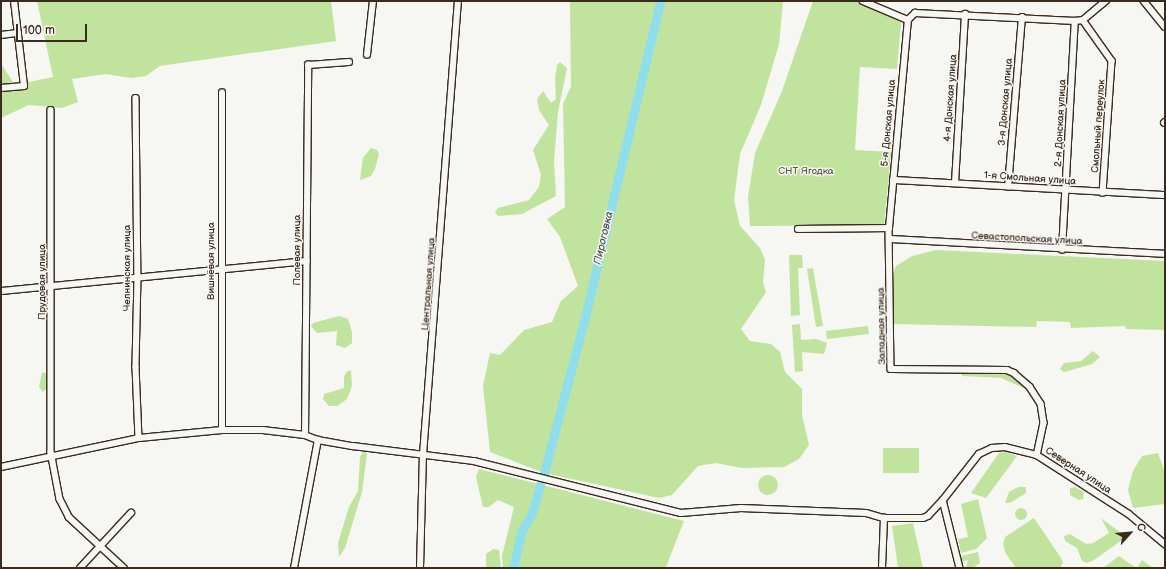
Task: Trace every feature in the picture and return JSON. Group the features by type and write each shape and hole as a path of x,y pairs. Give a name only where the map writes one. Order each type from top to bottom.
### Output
{"street":[{"path":"1,88 24,86 14,1"},
{"path":"367,55 373,1"},
{"name":"Центральная улица","path":"420,568 423,455 458,1"},
{"path":"863,1 908,20 915,13 965,14 1075,21 1083,20 1106,1"},
{"path":"1144,1 1165,27"},
{"name":"4-я Донская улица","path":"955,183 965,14"},
{"path":"1159,20 1165,16"},
{"name":"3-я Донская улица","path":"1008,187 1022,18"},
{"name":"5-я Донская улица","path":"889,228 908,20"},
{"name":"Смольный переулок","path":"1083,20 1112,61 1103,193"},
{"name":"2-я Донская улица","path":"1062,250 1067,191 1075,21"},
{"path":"1,35 18,33"},
{"name":"Полевая улица","path":"305,435 308,261 308,65 349,62"},
{"name":"Вишнёвая улица","path":"222,93 222,430"},
{"name":"Челнинская улица","path":"136,98 138,277 136,367 139,438"},
{"name":"Прудовая улица","path":"51,110 51,455 63,507 77,526 124,568"},
{"name":"1-я Смольная улица","path":"893,180 1103,193 1165,195"},
{"path":"798,229 889,228"},
{"name":"Западная улица","path":"889,228 891,369 1007,370 1014,373 1030,387 1042,408 1044,423 1038,455"},
{"name":"Севастопольская улица","path":"889,240 1062,250 1165,254"},
{"path":"1,291 221,268 308,261"},
{"name":"Северная улица","path":"1,467 51,455 139,438 222,430 263,430 305,435 318,440 474,461 681,513 741,508 866,513 884,518 923,518 928,516 943,500 976,456 983,451 1005,447 1038,455 1129,514 1165,544"},
{"path":"294,568 318,440"},
{"path":"943,500 960,568"},
{"path":"80,568 131,513"},
{"path":"882,568 884,518"}],"green space":[{"path":"37,1 331,1 336,41 160,66 146,76 131,78 106,74 72,79 78,102 62,108 29,105 1,118 1,64 15,85 53,77"},
{"path":"570,1 783,1 779,44 761,105 740,154 734,200 740,226 760,248 765,260 763,282 766,292 741,329 750,341 771,344 780,352 785,372 802,389 802,415 809,445 799,459 784,467 742,468 716,463 698,466 672,495 659,498 544,473 490,452 483,386 490,353 500,355 524,330 552,322 561,301 578,286 560,237 547,219 565,207 563,104 571,86"},
{"name":"СНТ Ягодка","path":"813,1 856,1 889,12 901,23 897,69 860,67 855,150 891,152 884,225 750,226 748,197 755,153 782,91"},
{"path":"560,62 567,68 558,112 554,161 556,196 522,214 498,216 495,212 498,208 529,200 539,187 541,175 533,150 549,125 539,110 537,99 543,91 551,103 556,99 555,78 557,65"},
{"path":"371,148 377,150 379,154 375,169 371,176 360,180 363,158"},
{"path":"936,250 1165,261 1165,330 1126,329 1125,326 1071,328 1070,322 1037,321 1036,327 892,324 893,274 896,266 912,256"},
{"path":"789,255 802,255 803,268 798,268 800,315 791,316"},
{"path":"813,268 823,326 816,327 807,269"},
{"path":"339,316 348,319 352,332 352,343 345,348 336,345 337,331 317,333 311,326 313,323"},
{"path":"800,324 801,340 816,339 827,343 824,354 802,352 803,371 795,372 792,325"},
{"path":"868,326 869,334 827,339 826,331"},
{"path":"1093,351 1100,357 1092,364 1064,372 1060,369 1064,363 1081,361"},
{"path":"351,370 352,386 347,399 337,406 329,406 323,399 324,394 344,388 344,377 346,372"},
{"path":"973,371 1006,373 1024,381 1028,388 1026,389 1001,378 962,376 962,374"},
{"path":"42,372 47,374 47,388 43,392 39,387"},
{"path":"883,448 919,448 919,473 883,473"},
{"path":"364,451 367,454 362,492 345,548 339,557 338,543 349,507 358,491 360,457"},
{"path":"1006,452 1017,456 986,498 971,493 999,453"},
{"path":"1158,453 1165,473 1165,504 1133,508 1128,490 1133,471 1142,456"},
{"path":"479,469 684,521 666,567 503,568 502,556 514,507 498,500 489,507 483,507 476,477"},
{"path":"764,475 772,475 778,481 778,489 772,495 764,495 758,489 758,481"},
{"path":"1018,487 1026,487 1026,493 1010,503 1005,503 1009,492"},
{"path":"1075,487 1084,492 1083,499 1079,500 1070,495 1070,488"},
{"path":"978,499 987,538 976,549 961,553 958,539 968,537 961,504"},
{"path":"1021,508 1025,510 1027,514 1025,518 1021,520 1017,518 1015,514 1017,510"},
{"path":"1034,518 1061,558 1063,563 1060,568 1016,568 1006,554 1003,544 1005,537"},
{"path":"1101,518 1121,533 1122,540 1094,560 1087,563 1082,561 1077,548 1065,541 1064,536 1070,534 1086,544 1093,543 1109,533"},
{"path":"913,523 923,568 898,568 892,526"},
{"path":"493,549 499,550 501,568 489,568 486,566 486,554"},
{"path":"978,552 980,563 973,568 966,568 968,560 962,562 961,556"},
{"path":"1119,556 1136,568 1103,568"},
{"path":"1142,560 1153,568 1137,568"}],"waterway":[{"name":"Пироговка","path":"544,473 585,317 660,1"},
{"name":"Пироговка","path":"513,568 521,532 532,513 540,485"}]}
